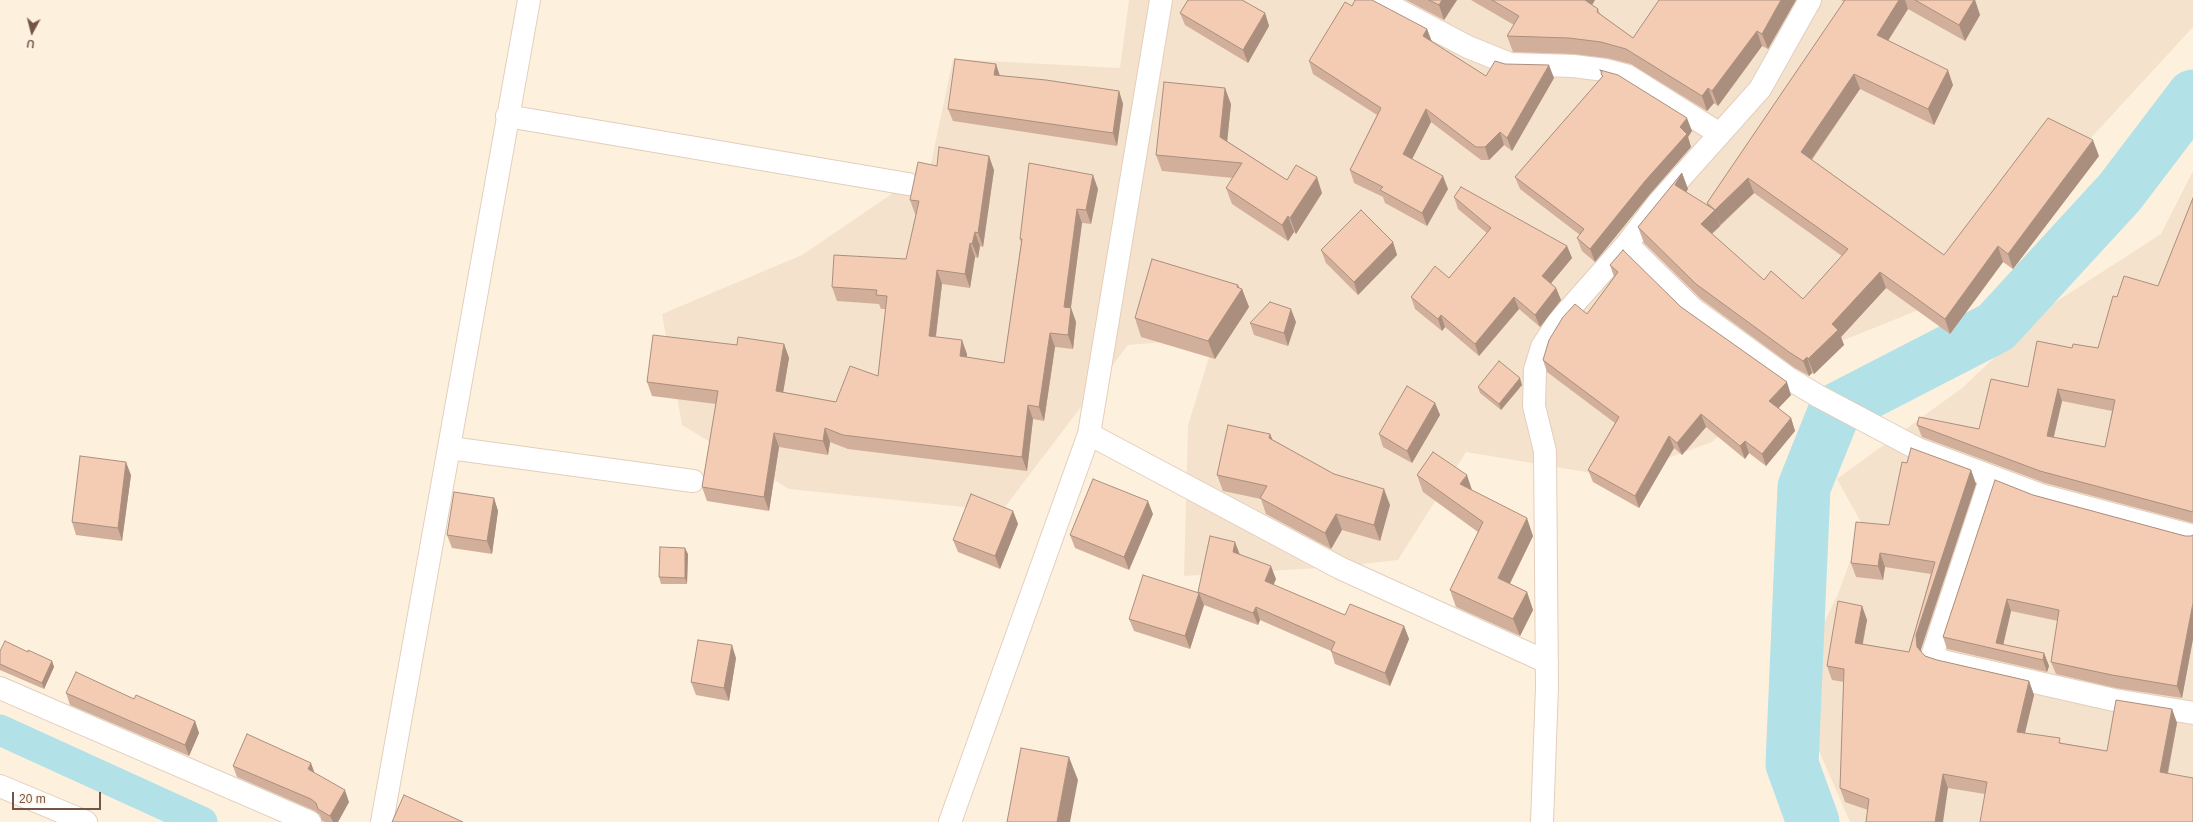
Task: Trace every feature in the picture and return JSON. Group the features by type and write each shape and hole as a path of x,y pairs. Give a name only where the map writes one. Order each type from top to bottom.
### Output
{"street":[{"path":"382,822 450,448 507,116 529,0"},
{"path":"950,822 1089,434 1161,0"},
{"path":"1379,0 1468,47 1510,64 1573,66 1605,70 1628,76 1720,134"},
{"path":"1542,822 1547,662 1545,451 1534,406 1535,370 1542,346 1558,322 1627,244 1659,202 1760,90 1810,0"},
{"path":"507,116 908,184"},
{"path":"1627,244 1693,309 1788,378 1880,430 1918,449 2041,495 2193,536"},
{"path":"1089,434 1340,568 1547,662"},
{"path":"450,448 693,482"},
{"path":"1991,477 1933,653 1934,658 2114,700 2193,713"},
{"path":"0,688 310,822"},
{"path":"0,786 86,822"}],"shaded area":[{"path":"1129,0 2193,0 2193,27 1941,301 1819,350 1712,442 1616,477 1466,452 1398,560 1336,567 1184,576 1188,425 1215,338 1128,345 1002,511 789,489 682,425 662,314 802,255 930,168 953,59 1120,68"},
{"path":"2193,171 2193,822 1850,822 1792,689 1838,594 1863,526 1837,479 1962,388 2051,305 2161,234"}],"building":[{"path":"1188,0 1242,0 1265,13 1243,50 1180,13"},
{"path":"1355,0 1372,0 1427,29 1423,36 1486,76 1495,61 1505,64 1549,65 1507,138 1500,132 1485,147 1476,147 1426,109 1403,154 1443,176 1422,213 1380,190 1383,187 1350,170 1381,108 1309,61 1345,2 1352,6"},
{"path":"1429,0 1442,0 1439,5"},
{"path":"1492,0 1585,0 1598,9 1597,12 1633,38 1659,0 1781,0 1762,34 1757,31 1712,91 1708,88 1702,96 1626,49 1601,42 1569,38 1507,36 1519,16"},
{"path":"1845,0 1899,0 1877,35 1948,70 1928,109 1854,74 1801,152 1944,255 2048,118 2093,140 2008,254 1998,246 1945,319 1880,272 1832,324 1838,330 1808,359 1807,357 1803,361 1696,284 1638,227 1682,173 1675,185 1715,210 1707,203","holes":["1748,178 1848,249 1803,299 1771,271 1764,280 1701,224"]},
{"path":"1915,0 1974,0 1959,25"},
{"path":"955,59 996,64 994,75 1046,80 1119,91 1113,133 948,109"},
{"path":"1600,70 1618,75 1687,118 1680,127 1687,134 1645,181 1590,249 1577,238 1584,229 1515,177 1603,76"},
{"path":"1164,82 1225,88 1220,137 1287,180 1296,165 1317,177 1290,218 1288,216 1282,225 1226,188 1242,163 1156,155"},
{"path":"939,147 989,156 978,233 975,232 972,244 970,243 965,274 937,270 929,336 962,340 960,356 1004,363 1022,239 1020,239 1029,163 1093,175 1086,210 1077,209 1064,307 1071,308 1068,335 1050,333 1039,407 1028,405 1022,457 843,435 825,428 823,441 774,433 764,497 702,487 718,391 647,382 653,335 737,345 738,337 784,344 776,391 836,402 850,366 878,376 887,296 876,295 877,290 832,287 834,255 906,259 919,201 910,200 918,162 937,166"},
{"path":"1461,187 1567,246 1542,276 1556,288 1535,315 1514,297 1475,344 1441,315 1438,319 1411,297 1435,266 1449,278 1491,228 1454,197"},
{"path":"2193,198 2193,512 2040,471 1917,425 1919,417 1979,429 1991,379 2028,387 2037,341 2072,348 2073,344 2098,348 2113,296 2117,297 2124,276 2158,286","holes":["2058,389 2115,400 2105,447 2047,436"]},
{"path":"1361,210 1393,242 1354,282 1321,250"},
{"path":"1623,250 1681,307 1787,382 1769,401 1791,418 1762,454 1745,441 1740,446 1701,414 1677,443 1669,436 1635,496 1588,470 1619,417 1543,360 1549,340 1563,317 1575,304 1587,314 1618,272 1610,265"},
{"path":"1152,259 1238,285 1237,287 1242,289 1208,341 1135,318"},
{"path":"1270,302 1291,309 1284,333 1250,323"},
{"path":"1499,361 1520,378 1499,404 1478,387"},
{"path":"1407,386 1435,403 1407,451 1379,434"},
{"path":"1228,425 1270,434 1269,438 1334,474 1384,489 1374,525 1336,514 1325,533 1260,498 1267,486 1217,475"},
{"path":"1911,448 1971,470 1916,635 1917,647 1925,656 1937,660 2029,681 2017,732 2060,738 2059,743 2107,751 2116,700 2172,709 2160,772 2193,778 2193,822 1980,822 1987,782 1943,774 1935,822 1866,822 1869,799 1840,788 1844,669 1827,666 1838,601 1862,606 1855,643 1909,652 1935,562 1880,553 1878,566 1851,563 1856,522 1889,525 1902,462 1907,463"},
{"path":"1433,452 1467,475 1460,484 1527,518 1498,578 1527,592 1513,619 1450,590 1483,522 1417,475"},
{"path":"80,456 126,462 118,528 72,522"},
{"path":"1093,479 1148,501 1124,557 1070,535"},
{"path":"1995,480 2033,495 2185,536 2193,535 2193,603 2177,686 2112,675 2051,662 2059,610 2007,599 1996,643 2044,653 2043,660 1943,637"},
{"path":"454,492 494,498 487,541 447,535"},
{"path":"971,494 1013,511 995,556 953,540"},
{"path":"1210,536 1235,542 1233,552 1271,566 1265,581 1345,615 1350,604 1404,626 1385,673 1331,651 1335,642 1256,607 1253,613 1198,592"},
{"path":"660,547 685,548 685,578 659,577"},
{"path":"1143,575 1199,593 1185,636 1129,619"},
{"path":"698,640 732,645 724,688 691,682"},
{"path":"5,641 52,661 42,683 0,664 0,651"},
{"path":"76,672 134,699 136,695 195,721 185,745 66,693"},
{"path":"247,734 311,763 308,769 345,790 330,816 318,809 316,803 311,799 233,766"},
{"path":"1021,748 1069,757 1057,822 1007,822"},
{"path":"404,795 463,822 392,822"}],"waterway":[{"path":"1813,822 1792,764 1804,487 1835,410 1996,327 2120,192 2193,96"},
{"path":"0,730 202,822"}]}
